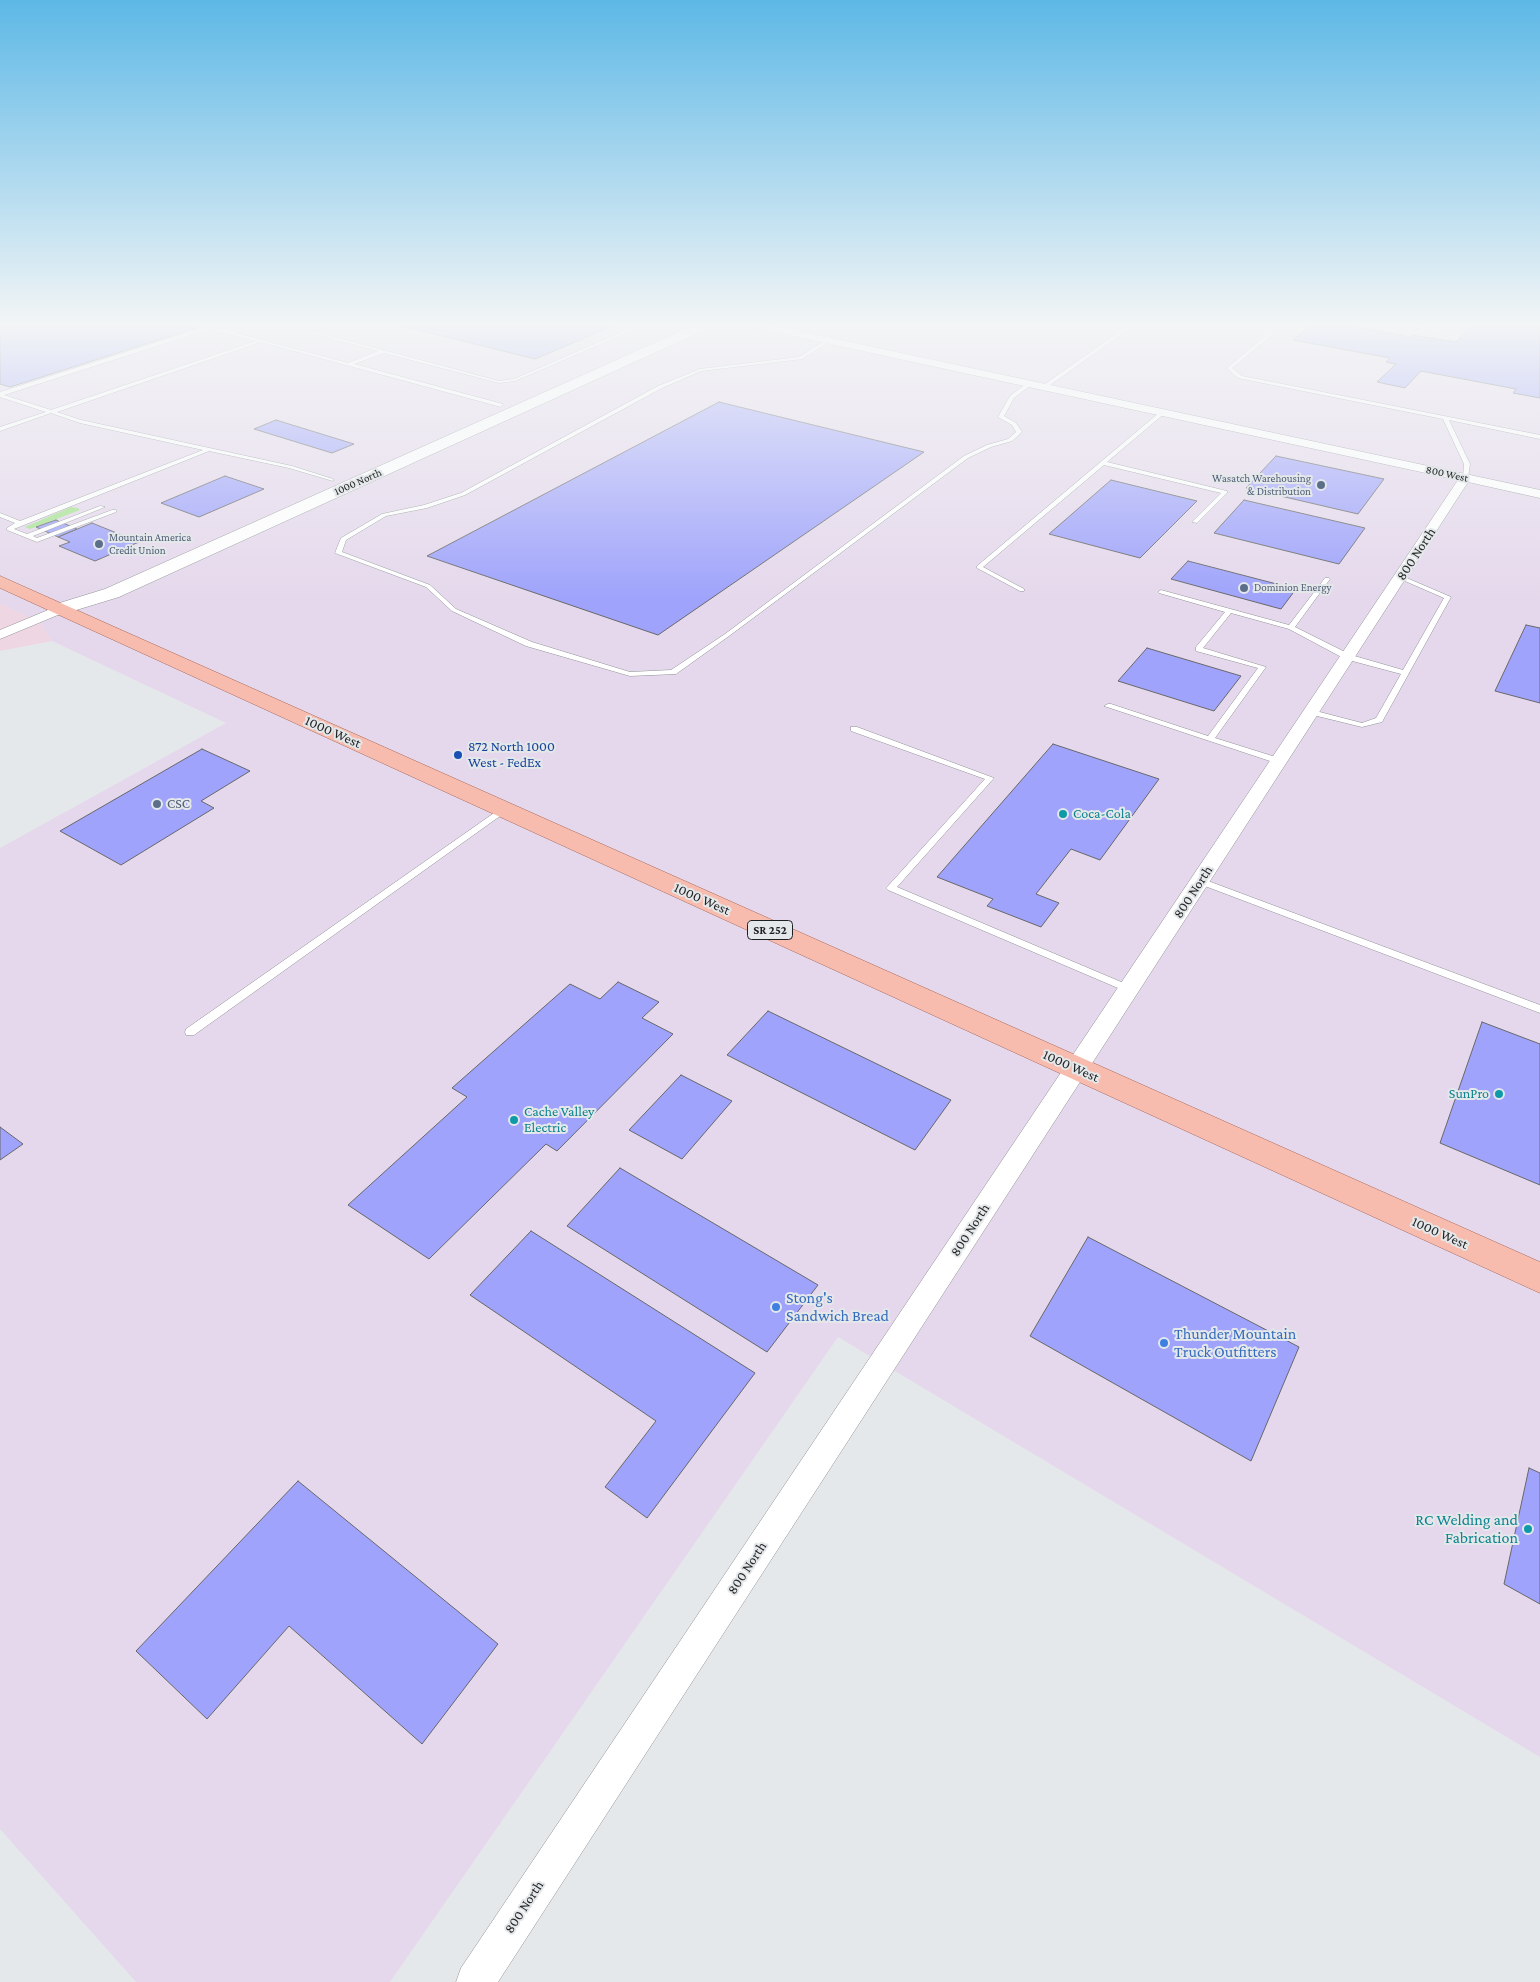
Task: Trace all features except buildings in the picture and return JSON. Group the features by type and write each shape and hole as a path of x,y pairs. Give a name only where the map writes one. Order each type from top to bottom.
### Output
{"main road":[{"name":"1000 West","path":"0,581 1540,1278"}],"street":[{"name":"1000 North","path":"60,609 93,588 482,413"},
{"name":"1000 North","path":"0,635 60,609 112,593 509,413"},
{"name":"800 West","path":"1164,413 1540,494"},
{"name":"800 North","path":"475,1982 1465,478"}],"lane":[{"path":"0,429 47,413"},
{"path":"57,413 80,421 290,467 331,480"},
{"path":"611,413 463,494 425,507 384,515 343,539 338,553 428,586 454,610 529,644 630,674 673,672 727,635 966,457 989,446 1010,440 1019,432 1014,424 1001,417 1003,413"},
{"path":"1022,590 979,567 1161,413"},
{"path":"1424,413 1540,437"},
{"path":"1446,418 1468,464 1465,478"},
{"path":"114,512 37,540 9,529 209,449"},
{"path":"1102,463 1225,492 1195,522"},
{"path":"27,536 102,507"},
{"path":"0,515 20,523"},
{"path":"1312,712 1362,724 1379,720 1448,597 1400,577"},
{"path":"1292,628 1327,579"},
{"path":"1161,592 1292,628 1348,657 1405,673"},
{"path":"1210,739 1262,667 1199,649 1229,611"},
{"path":"1108,706 1279,761"},
{"path":"854,728 990,778 891,888 1129,989"},
{"path":"190,1032 504,809"},
{"path":"1200,881 1540,1008"}],"shaded area":[{"path":"0,413 1540,413 1540,1757 838,1337 390,1982 136,1982 0,1829 0,848 226,723 52,641 40,622 0,604"},
{"path":"0,604 40,622 52,641 0,651"}],"green space":[{"path":"71,507 80,510 30,529 25,527"}],"place":[{"name":"Wasatch Warehousing & Distribution","path":"1321,485"},
{"name":"Mountain America Credit Union","path":"99,544"},
{"name":"Dominion Energy","path":"1244,588"},
{"name":"872 North 1000 West - FedEx","path":"458,755"},
{"name":"CSC","path":"157,804"},
{"name":"Coca-Cola","path":"1063,814"},
{"name":"SunPro","path":"1499,1094"},
{"name":"Cache Valley Electric","path":"514,1120"},
{"name":"Stong's Sandwich Bread","path":"776,1307"},
{"name":"Thunder Mountain Truck Outfitters","path":"1164,1343"},
{"name":"RC Welding and Fabrication","path":"1528,1529"}]}
